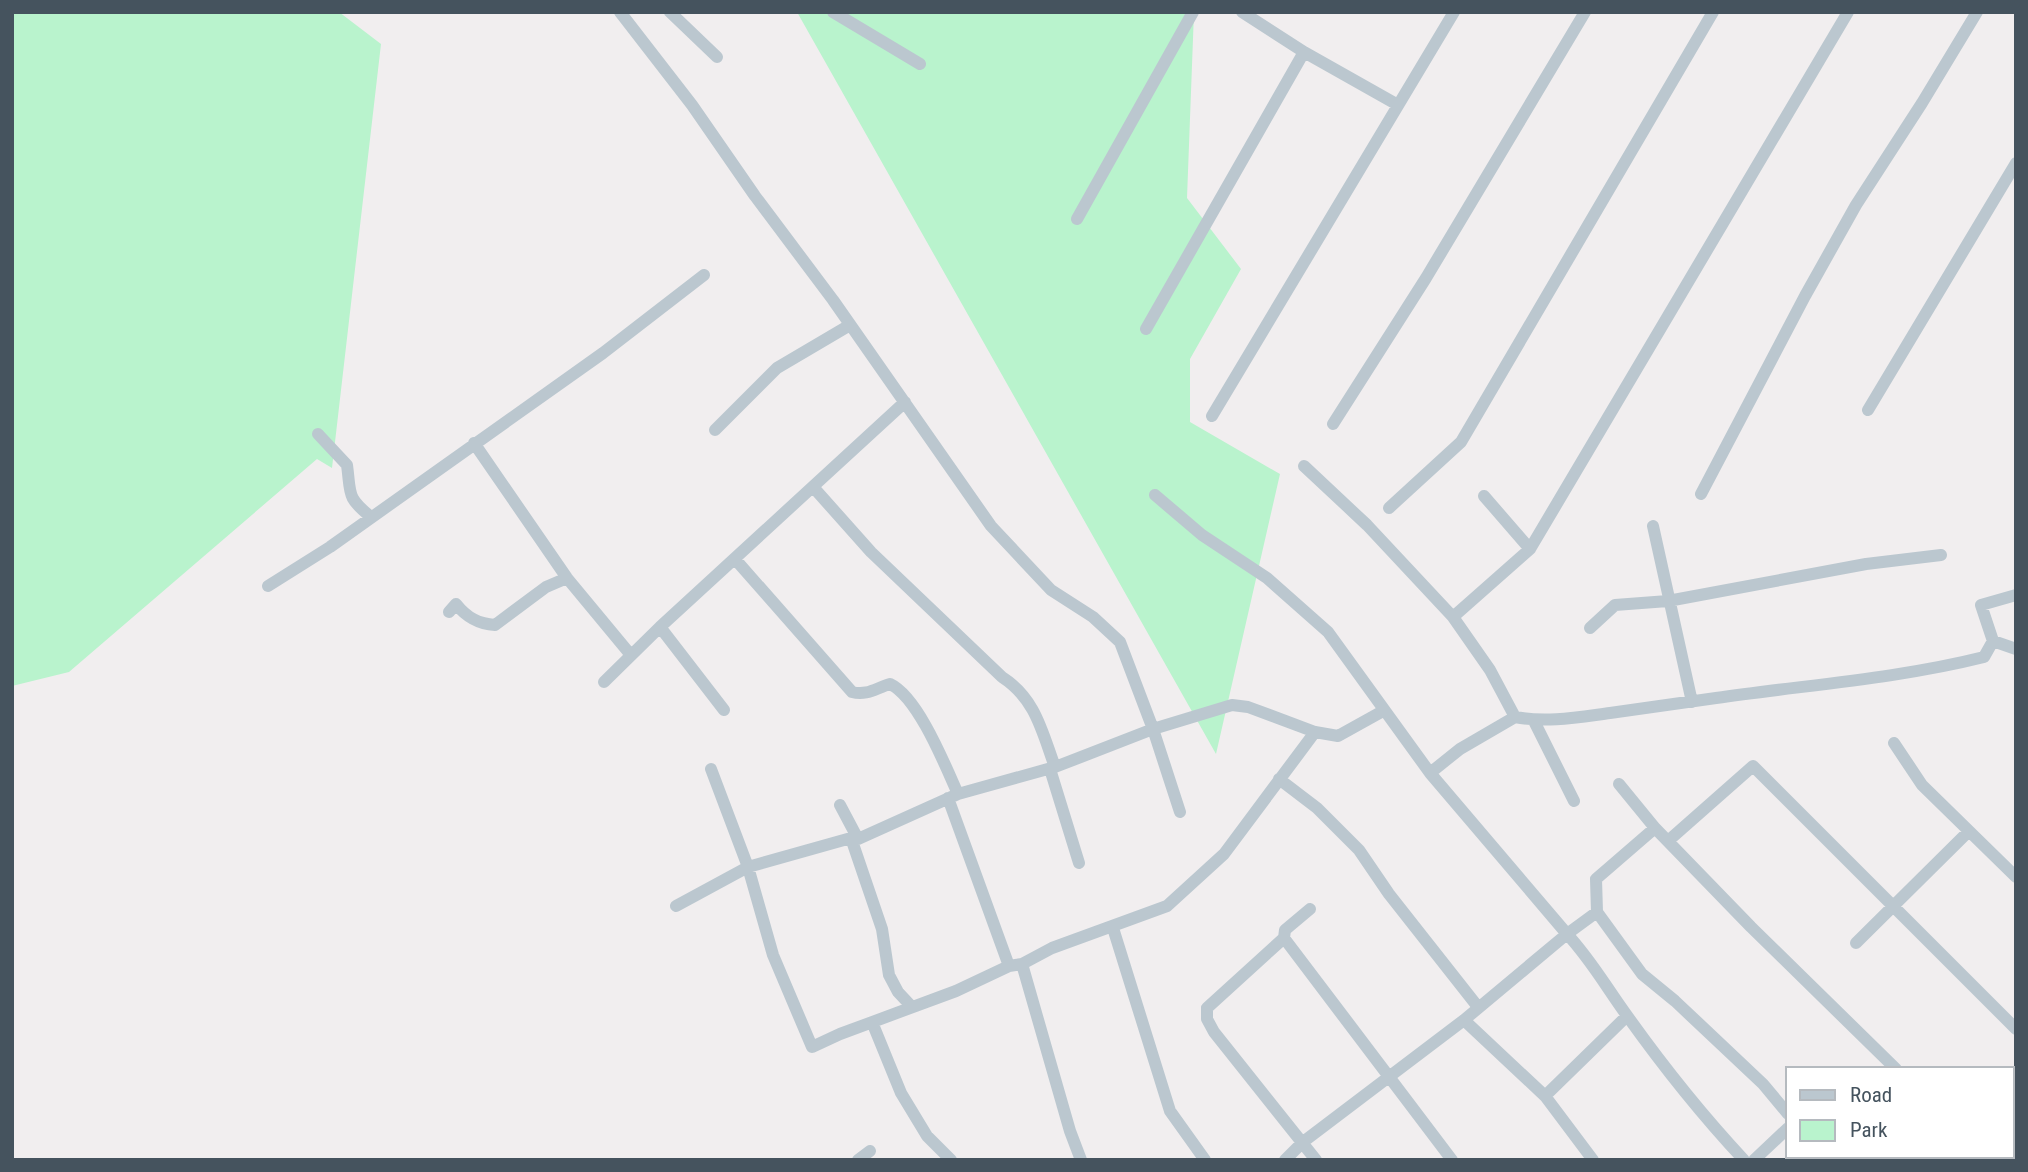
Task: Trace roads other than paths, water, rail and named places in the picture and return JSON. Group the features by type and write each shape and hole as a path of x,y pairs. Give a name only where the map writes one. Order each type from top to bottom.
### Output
{"street":[{"path":"620,12 692,105 991,526 1051,590 1093,617 1120,642 1153,729 1180,812"},
{"path":"670,12 717,57"},
{"path":"833,12 920,64"},
{"path":"1077,219 1193,12"},
{"path":"1242,12 1304,52 1398,105"},
{"path":"1333,424 1426,278 1585,12"},
{"path":"1389,508 1461,442 1713,12"},
{"path":"1453,617 1530,549 1848,12"},
{"path":"1701,494 1856,205 1977,12"},
{"path":"1212,416 1452,13"},
{"path":"1146,329 1304,52"},
{"path":"1868,410 2016,163"},
{"path":"268,586 330,547 603,352 704,275"},
{"path":"715,430 777,368 850,325"},
{"path":"604,682 660,626 905,402"},
{"path":"318,434 347,465 347,484 351,496 356,505 371,517"},
{"path":"474,443 567,578 630,654"},
{"path":"1304,466 1367,525 1453,617 1490,670 1515,718"},
{"path":"814,488 871,552 1002,677 1016,687 1033,707 1079,863"},
{"path":"1155,495 1202,535 1267,578 1328,632 1430,773 1588,957 1627,1016 1673,1076 1744,1160"},
{"path":"1484,496 1530,549"},
{"path":"1653,526 1692,702"},
{"path":"1590,628 1615,605 1668,601 1866,564 1941,555"},
{"path":"735,559 852,692 868,693 890,684 899,688 928,729 1015,965 1081,1160"},
{"path":"449,612 456,604 473,620 495,625 546,587 567,578"},
{"path":"2016,595 1975,605 1993,641 2016,649"},
{"path":"660,626 724,710"},
{"path":"1430,773 1460,749 1515,718 1534,721 1772,690 1806,688 1984,657 1993,641"},
{"path":"676,906 748,867 854,838 953,796 1052,768 1153,729 1239,704 1315,732 1338,736 1383,711"},
{"path":"1534,721 1574,801"},
{"path":"711,769 748,867 773,956 812,1047 956,991 1052,948 1113,928 1167,906 1224,854 1315,732"},
{"path":"1894,743 1922,785 2016,877"},
{"path":"1668,841 1753,766 1818,834 1894,905 2016,1029"},
{"path":"1279,779 1317,808 1359,850 1389,894 1478,1007"},
{"path":"1619,784 1656,828 1751,927 1894,1067"},
{"path":"840,805 854,838 882,929 889,975 898,992 912,1007"},
{"path":"1656,828 1596,879 1597,912 1642,974 1675,1001 1763,1084 1786,1112"},
{"path":"1856,943 1968,832"},
{"path":"1310,909 1285,930 1284,938 1207,1008 1207,1019 1214,1032 1316,1160"},
{"path":"1285,1160 1303,1142 1389,1079 1597,912"},
{"path":"1113,928 1170,1111 1205,1160"},
{"path":"1284,938 1452,1160"},
{"path":"1545,1096 1627,1016"},
{"path":"1464,1020 1545,1096 1593,1160"},
{"path":"872,1022 901,1093 927,1136 951,1160"},
{"path":"1755,1160 1786,1130"},
{"path":"858,1160 870,1151"}]}
